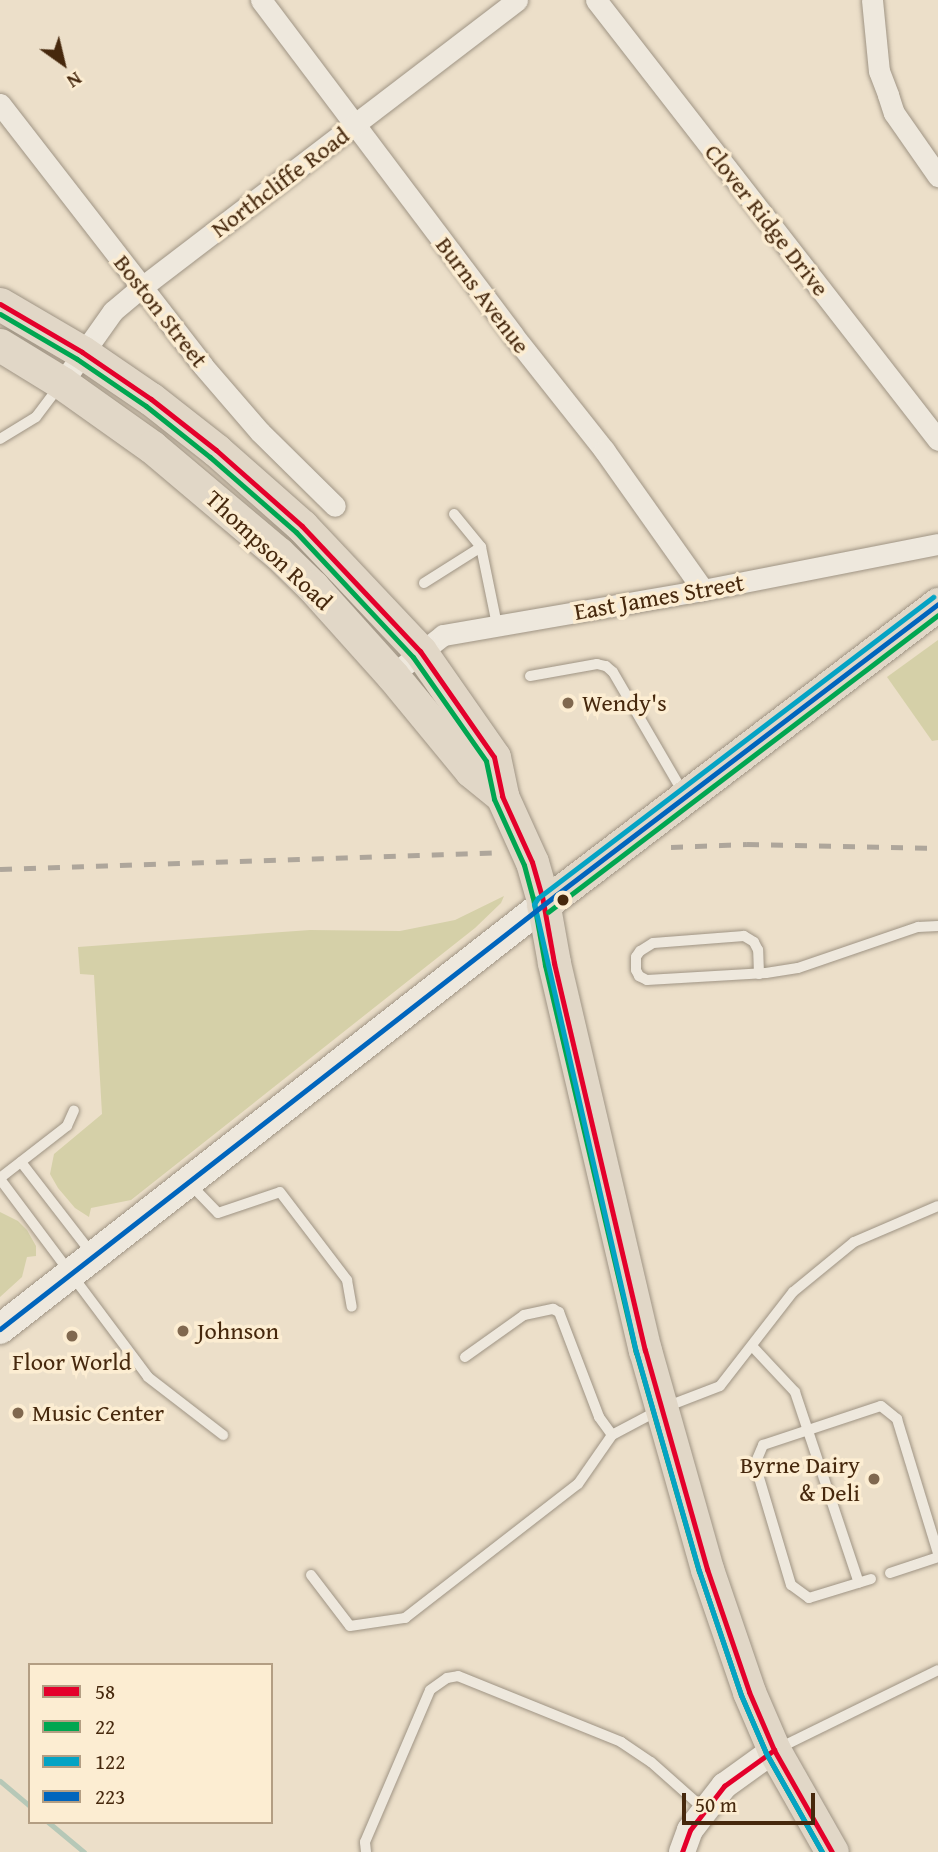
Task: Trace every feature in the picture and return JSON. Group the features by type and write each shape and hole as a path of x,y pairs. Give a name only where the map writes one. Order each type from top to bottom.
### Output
{"main road":[{"name":"Thompson Road","path":"0,304 82,352 216,450 293,518 341,565 420,651 494,758 502,796 532,862 617,1237 706,1569 749,1692 774,1750 832,1852"},
{"name":"Thompson Road","path":"0,345 62,383 152,447 222,503 313,586 392,675 471,771 502,796"},
{"path":"0,1329 543,905 938,604"}],"street":[{"name":"Burns Avenue","path":"261,0 513,335 604,450 704,590"},
{"name":"Northcliffe Road","path":"62,383 113,311 517,0"},
{"name":"Clover Ridge Drive","path":"596,0 938,440"},
{"path":"872,0 879,71 894,113 938,176"},
{"name":"Boston Street","path":"0,104 203,366 260,432 335,506"},
{"name":"East James Street","path":"392,675 443,635 704,590 938,544"},
{"path":"682,1852 691,1830 724,1786 774,1750"}],"lane":[{"path":"0,439 36,417 62,383"},
{"path":"454,514 481,547 497,625"},
{"path":"424,583 481,547"},
{"path":"530,676 606,666 613,672 685,796"},
{"path":"759,974 758,950 754,942 744,936 653,943 639,951 636,957 636,970 639,976 647,980 759,974 798,968 918,927 938,926"},
{"path":"74,1110 67,1126 0,1178 83,1264"},
{"path":"21,1162 148,1377 223,1435"},
{"path":"188,1182 218,1213 280,1192 347,1280 352,1307"},
{"path":"310,1575 350,1626 405,1618 579,1484 612,1435 663,1408 720,1386 793,1292 854,1242 938,1206"},
{"path":"465,1357 523,1315 553,1309 559,1312 599,1417 612,1435"},
{"path":"752,1346 795,1392 859,1583"},
{"path":"871,1578 808,1598 791,1585 755,1464 762,1445 881,1406 897,1419 938,1555 890,1573"},
{"path":"774,1750 938,1670"},
{"path":"366,1852 365,1842 430,1690 447,1678 458,1676 621,1742 651,1762 705,1810"}],"shaded area":[{"path":"938,640 938,740 932,741 887,677"},
{"path":"504,896 501,903 475,928 131,1200 91,1208 89,1217 75,1208 58,1188 50,1174 54,1154 102,1114 94,975 80,974 78,947 310,930 400,931 455,920"},
{"path":"0,1212 18,1221 27,1230 36,1246 36,1256 27,1257 22,1277 0,1297"}],"waterway":[{"path":"0,1781 28,1804"},
{"path":"50,1824 84,1852"}],"railway":[{"path":"671,847 747,844 938,848"},
{"path":"0,869 494,853"}],"transit line":[{"name":"58","path":"0,304 82,352 151,399 216,450 302,526 420,651 494,757 502,796 532,862 542,896 554,963 645,1350 707,1569 749,1692 774,1750 832,1852"},
{"name":"22","path":"0,314 77,359 146,406 210,457 296,532 413,657 486,761 494,799 524,865 533,898 545,965 636,1352 699,1571 741,1695 766,1753 822,1852"},
{"name":"122","path":"822,1852 766,1753 741,1695 699,1571 636,1352 534,904 538,898 933,597"},
{"name":"223","path":"0,1329 556,895 938,604"},
{"name":"22","path":"548,912 938,615"},
{"name":"58","path":"682,1852 690,1830 724,1786 774,1750"}],"place":[{"name":"Wendy's","path":"568,703"},
{"name":"Johnson","path":"183,1331"},
{"name":"Floor World","path":"72,1336"},
{"name":"Music Center","path":"18,1413"},
{"name":"Byrne Dairy & Deli","path":"874,1479"}]}
